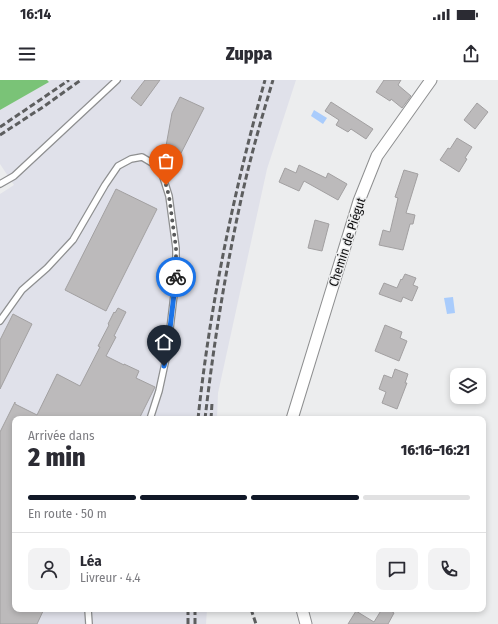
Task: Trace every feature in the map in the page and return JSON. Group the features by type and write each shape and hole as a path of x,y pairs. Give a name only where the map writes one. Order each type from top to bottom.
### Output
{"street":[{"name":"Chemin de Piégut","path":"293,416 359,201 377,156 431,80"},
{"path":"303,612 306,624"}],"lane":[{"path":"0,184 14,176 117,80"},
{"path":"0,321 22,290 48,268 73,240 105,185 118,166 132,159 142,157 152,163 162,174 169,196 176,248 176,278 167,354 159,391 151,416"},
{"path":"88,612 89,624"}],"shaded area":[{"path":"51,80 296,80 267,169 218,393 217,416 12,416 12,612 207,612 206,624 0,624 0,194 14,185 0,164 0,110"}],"green space":[{"path":"0,80 47,80 49,82 0,110"}],"water":[{"path":"314,110 327,118 323,124 311,116"},
{"path":"453,297 455,313 447,314 444,298"}],"building":[{"path":"145,80 160,80 141,106 131,98"},
{"path":"384,80 401,80 398,85 411,96 402,108 391,99 390,101 376,92"},
{"path":"180,97 204,108 176,163 164,157 172,113"},
{"path":"331,102 373,129 366,139 351,129 348,132 336,125 339,120 325,111"},
{"path":"477,103 488,112 475,129 464,120"},
{"path":"457,138 472,147 459,172 440,160"},
{"path":"299,165 326,178 328,173 347,184 338,200 304,181 299,191 279,182 285,168 296,173"},
{"path":"404,170 418,174 406,213 415,215 413,224 410,224 403,250 379,245 383,230 390,232 398,198 395,197"},
{"path":"116,189 157,209 106,311 65,290"},
{"path":"315,220 329,224 322,251 308,248"},
{"path":"405,274 416,278 413,285 418,287 412,301 403,297 401,302 379,294 384,283 397,288"},
{"path":"118,308 126,312 114,336 116,337 106,356 139,371 136,378 155,387 140,416 12,416 12,612 43,612 37,624 0,624 0,432 15,402 15,404 37,415 57,374 80,386 100,347 98,346 109,325 108,324 114,312 115,313"},
{"path":"13,314 32,324 0,389 0,340"},
{"path":"385,325 402,332 400,338 407,341 399,361 375,351"},
{"path":"395,369 408,374 405,383 407,383 397,409 382,403 386,392 379,389 384,375 392,378"},
{"path":"355,612 374,622 380,612 394,613 388,624 348,624"}],"railway":[{"path":"0,127 69,80"},
{"path":"0,135 81,80"},
{"path":"198,416 209,333 224,248 243,164 265,80"},
{"path":"205,416 219,314 228,262 250,161 273,80"},
{"path":"211,416 212,403"},
{"path":"188,612 188,624"},
{"path":"195,612 195,624"},
{"path":"252,612 256,624"}],"way so far":[{"path":"166,185 169,196 176,248 176,277"}],"route":[{"path":"164,366 167,354 176,277"}]}
